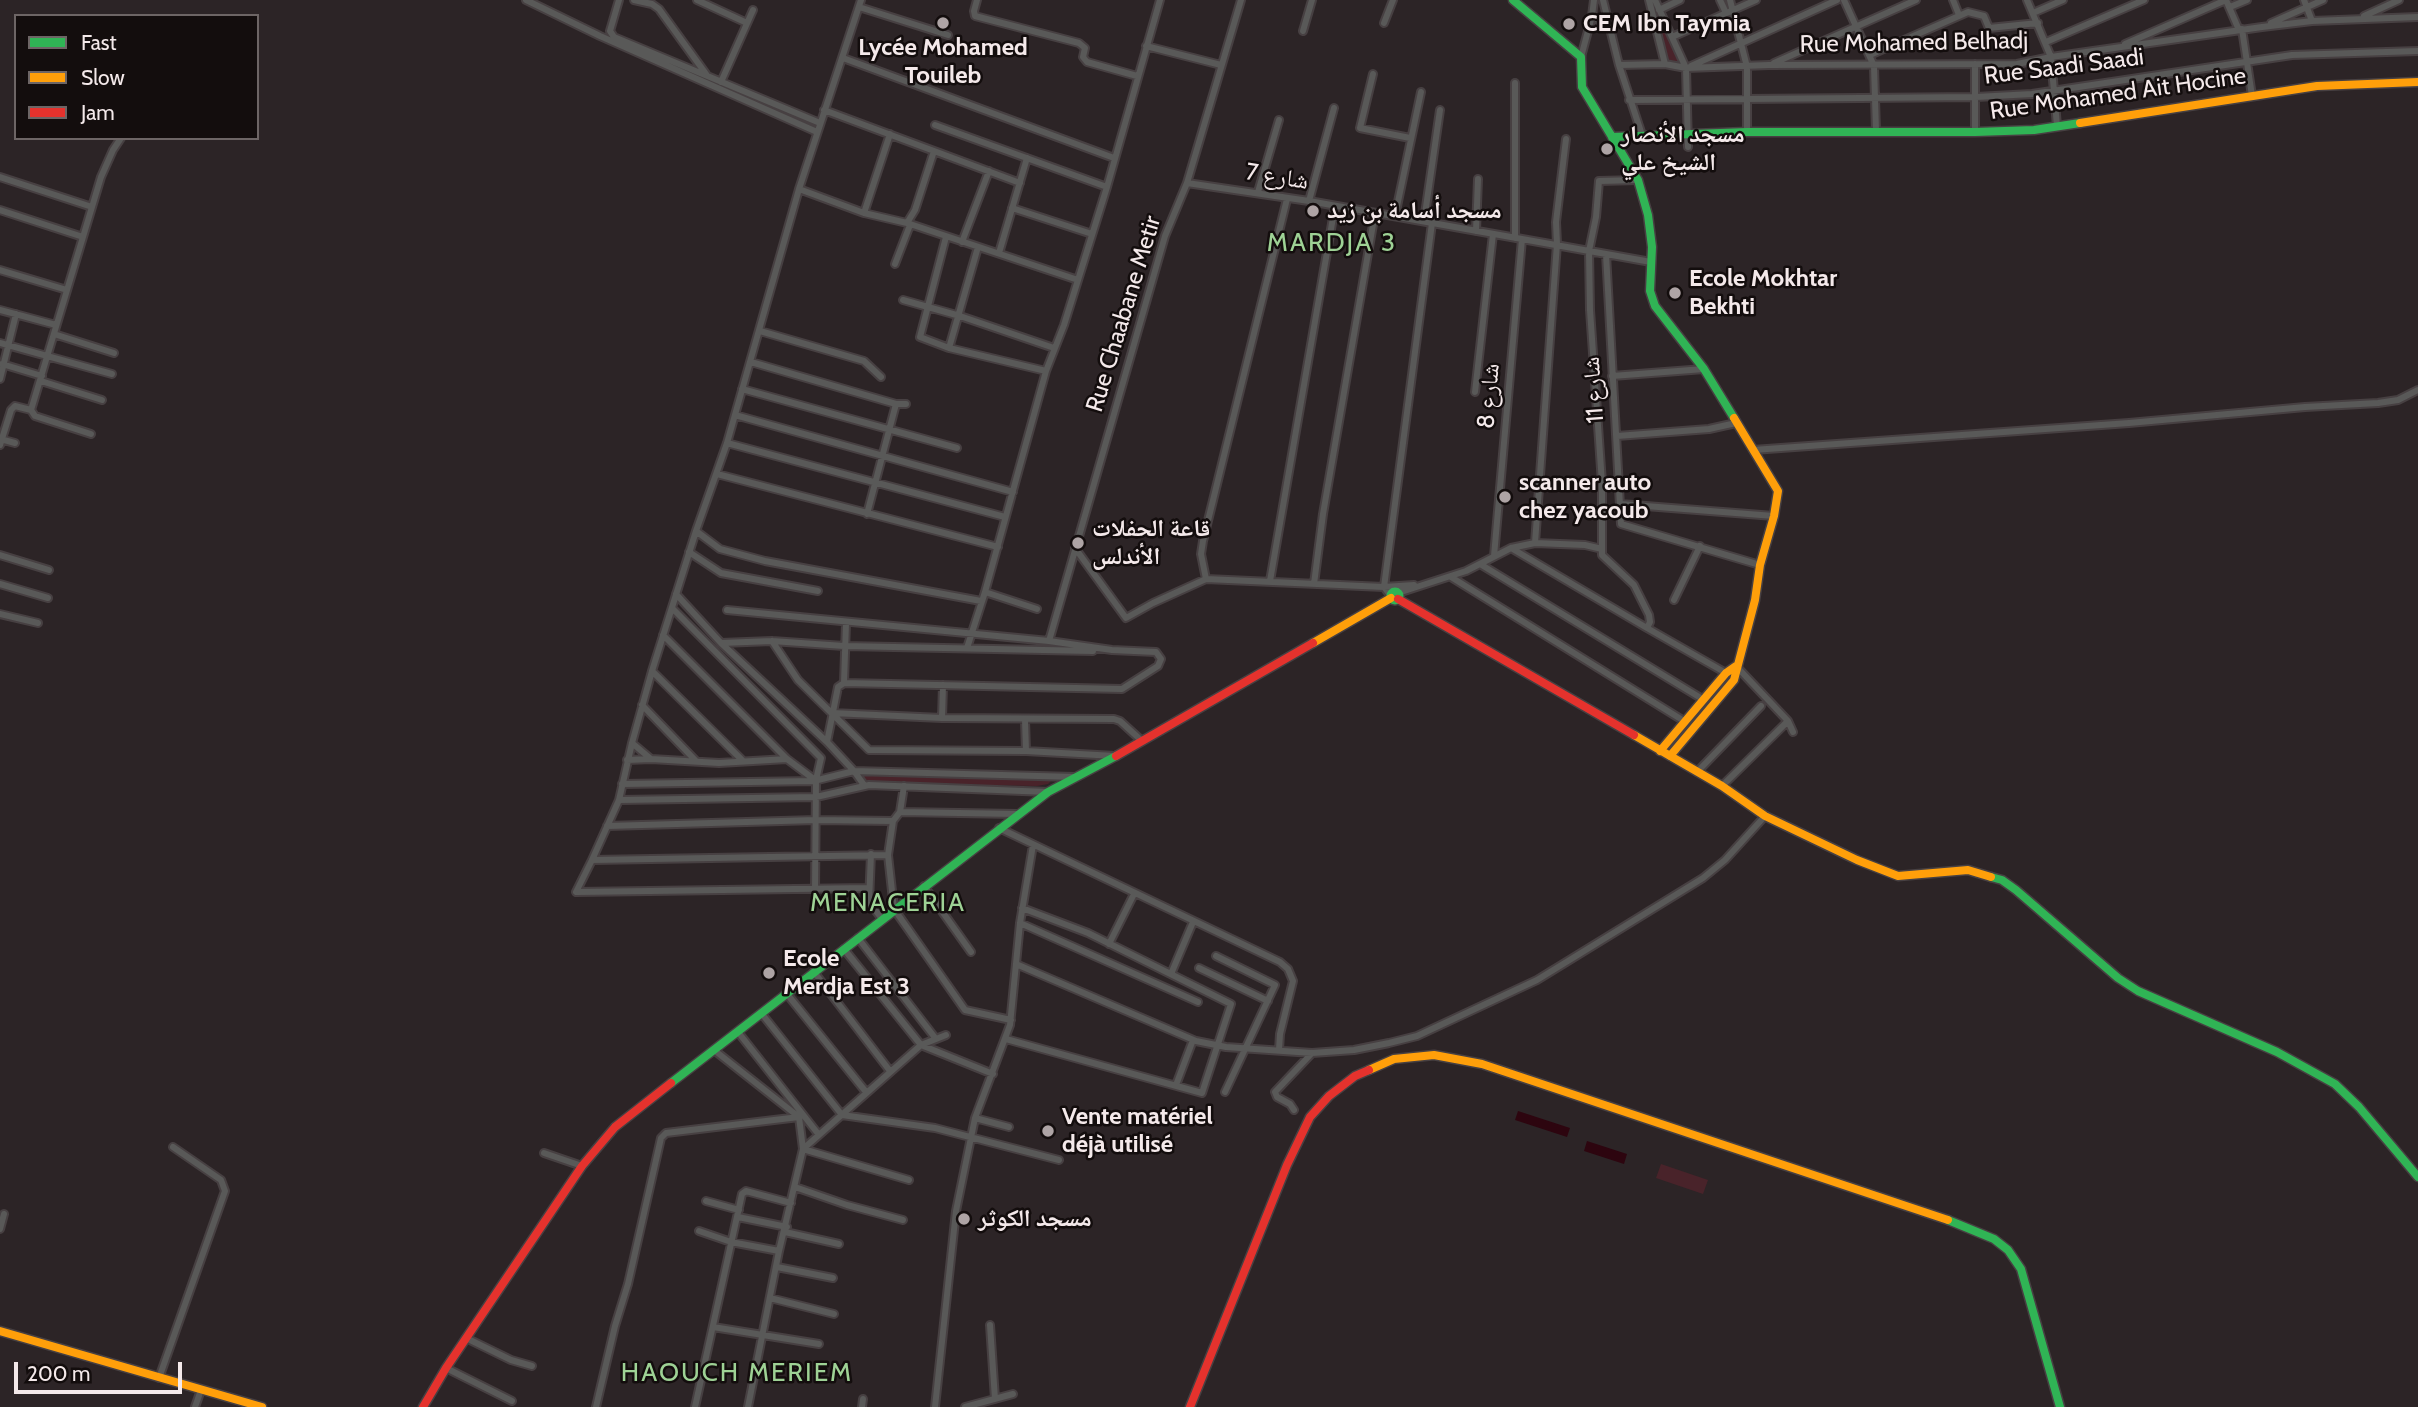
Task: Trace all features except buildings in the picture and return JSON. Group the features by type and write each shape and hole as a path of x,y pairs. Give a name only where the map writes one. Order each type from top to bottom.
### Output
{"street":[{"path":"526,0 600,36 817,132"},
{"path":"619,0 610,31 612,36 820,123"},
{"path":"634,0 652,4 659,9 707,76"},
{"path":"697,0 747,23"},
{"path":"977,0 975,16 1079,43 1085,48 1085,61 1137,76"},
{"path":"967,648 998,547 1046,371 1064,325 1107,187 1160,0"},
{"name":"Rue Chaabane Metir","path":"1049,641 1165,236 1187,183 1241,0"},
{"path":"1303,32 1312,0"},
{"path":"1384,23 1394,0"},
{"path":"1513,0 1581,57"},
{"path":"1594,0 1581,57 1582,87 1638,180 1648,215 1652,247 1650,291 1656,306 1704,369 1778,491 1760,565 1755,600 1731,685 1670,756"},
{"path":"1603,0 1629,100 1642,135"},
{"path":"1649,0 1665,64"},
{"path":"1655,0 1686,68 1688,147"},
{"path":"1659,10 1681,0"},
{"path":"1720,0 1730,12 1743,44 1747,67 1747,132"},
{"path":"1730,0 1730,12"},
{"path":"1672,37 1756,0"},
{"path":"1686,68 1837,0"},
{"path":"1844,0 1874,66 1876,131"},
{"path":"1769,65 1916,0"},
{"path":"1953,0 1959,15"},
{"path":"2027,0 2051,57 2057,126"},
{"path":"2033,13 2063,0"},
{"path":"2046,42 2144,0"},
{"path":"2116,48 2226,0 2240,30 2252,96"},
{"path":"2230,8 2247,0"},
{"path":"2304,0 2312,21"},
{"path":"2262,27 2323,0"},
{"path":"2359,19 2399,0"},
{"path":"869,888 576,892 619,800 627,760 652,671 727,443 799,189 860,4 948,35"},
{"path":"721,82 753,10"},
{"path":"1870,55 1968,12 1984,16 1989,28 2038,23"},
{"path":"1592,16 1610,27"},
{"name":"Rue Mohamed Belhadj","path":"1619,65 1665,64 1686,68 2017,64 2312,21 2418,18"},
{"path":"1146,46 1221,65"},
{"name":"Rue Saadi Saadi","path":"1629,100 1976,97 2032,94 2292,55 2418,51"},
{"path":"843,58 1114,158"},
{"path":"1975,64 1975,132"},
{"path":"1373,74 1360,128 1410,138"},
{"name":"Rue Mohamed Ait Hocine","path":"1612,137 1747,132 2034,130 2317,86 2418,82"},
{"name":"شارع 8","path":"1494,556 1519,238 1515,83"},
{"path":"1395,216 1421,92"},
{"path":"1309,201 1334,108"},
{"path":"824,110 1020,183"},
{"path":"1384,587 1440,110"},
{"path":"1258,192 1279,120"},
{"path":"935,125 1107,187"},
{"path":"864,212 890,134"},
{"path":"1535,543 1557,244 1556,222 1566,139"},
{"path":"31,410 92,207 113,150 120,140"},
{"path":"895,264 934,151"},
{"path":"999,253 1027,158"},
{"path":"962,242 989,171"},
{"path":"0,177 92,207"},
{"path":"1475,230 1478,179"},
{"path":"1638,180 1599,180 1596,217 1589,251 1590,310 1602,483 1602,555 1634,585 1649,615 1647,628"},
{"name":"شارع 7","path":"1187,183 1258,192 1651,262"},
{"path":"799,189 1078,280"},
{"path":"1206,579 1201,554 1203,541 1287,199"},
{"path":"1270,581 1335,206"},
{"path":"1012,208 1092,234"},
{"path":"0,210 83,237"},
{"path":"1314,584 1323,514 1375,214"},
{"path":"1475,392 1493,234"},
{"path":"946,237 920,337 949,348 1046,371"},
{"path":"949,348 978,247"},
{"name":"شارع 11","path":"1606,254 1621,524 1700,546"},
{"path":"0,271 67,290"},
{"path":"902,300 960,316 1054,348"},
{"path":"0,310 56,325"},
{"path":"0,379 16,314"},
{"path":"760,331 863,361 881,377"},
{"path":"54,334 114,353"},
{"path":"0,343 112,374"},
{"path":"751,362 896,404 906,404"},
{"path":"2,364 102,400"},
{"path":"1612,376 1704,369"},
{"path":"742,389 957,448"},
{"path":"1752,450 2378,403 2398,400 2418,390"},
{"path":"867,514 896,404"},
{"path":"15,443 1,441 15,406 31,410 35,416 91,434"},
{"path":"735,415 1013,492"},
{"path":"1617,436 1709,429 1736,423"},
{"path":"727,443 1005,517"},
{"path":"717,474 998,547"},
{"path":"1620,504 1774,516"},
{"path":"696,531 720,549 765,561 981,601"},
{"path":"424,1407 446,1368 582,1166 609,1133 1048,792 1117,756 1394,596 1451,577 1511,548 1535,543 1585,545 1602,550"},
{"path":"1674,600 1700,546 1760,565"},
{"path":"1075,548 1126,618 1206,579 1384,587 1427,584"},
{"path":"1511,548 1726,673"},
{"path":"689,552 721,573 818,592"},
{"path":"0,555 49,570"},
{"path":"1480,564 1704,700"},
{"path":"1451,577 1684,721"},
{"path":"0,584 48,598"},
{"path":"1384,587 1394,596 1721,786 1765,816 1881,871 1898,876 1968,870 2002,880 2118,978 2138,991 2277,1052 2335,1084 2418,1177"},
{"path":"985,592 1037,608"},
{"path":"676,594 722,643 827,742 864,785"},
{"path":"672,608 821,758 816,797 815,890"},
{"path":"727,610 1049,641 1112,650"},
{"path":"0,614 38,623"},
{"path":"844,683 846,623"},
{"path":"663,635 787,759 808,777 817,780"},
{"path":"722,643 772,641 844,646 1112,650 1156,652 1161,659 1158,666 1122,689 844,683 838,687 827,742"},
{"path":"772,641 798,680 869,750 1026,751 1117,756"},
{"path":"1660,751 1726,673 1736,666"},
{"path":"1736,666 1788,721 1793,732"},
{"path":"652,671 743,761"},
{"path":"942,718 943,685"},
{"path":"642,705 696,761"},
{"path":"1697,772 1761,706"},
{"path":"832,713 1025,720 1114,719 1120,721 1142,741"},
{"path":"1025,720 1026,751"},
{"path":"1721,786 1788,721"},
{"path":"632,743 651,759"},
{"path":"627,760 719,763 787,759"},
{"path":"622,784 817,780 853,771 1077,777"},
{"path":"619,800 816,797 864,785 1048,792"},
{"path":"904,786 900,812 893,821 888,855 894,909 965,1010 1011,1020"},
{"path":"900,812 1018,814"},
{"path":"1016,964 1193,1040 1245,1049 1312,1053 1354,1050 1417,1036 1537,980 1703,878 1725,860 1765,816"},
{"path":"607,826 816,820 893,821"},
{"path":"999,828 1272,958 1288,969 1293,981 1280,1034 1279,1050"},
{"path":"936,1407 956,1210 975,1118 1011,1020 1020,923 1033,845"},
{"path":"871,854 869,902 882,919"},
{"path":"592,860 888,855"},
{"path":"924,886 971,952"},
{"path":"1109,944 1134,894"},
{"path":"1006,1039 1202,1093 1231,1004 1109,944 1022,908"},
{"path":"1171,974 1194,922"},
{"path":"1020,923 1198,1002"},
{"path":"858,938 936,1039"},
{"path":"844,949 921,1045 993,1074"},
{"path":"1216,956 1275,985 1225,1092"},
{"path":"1199,968 1268,1001"},
{"path":"814,972 890,1071"},
{"path":"788,994 866,1092"},
{"path":"762,1014 842,1115 935,1128 1059,1160"},
{"path":"738,1032 819,1135"},
{"path":"803,1149 921,1045 946,1035"},
{"path":"1176,1085 1193,1040"},
{"path":"714,1050 799,1117 803,1149 779,1251 748,1407"},
{"path":"1294,1111 1290,1104 1277,1097 1275,1092 1312,1053"},
{"path":"1190,1407 1287,1165 1310,1117 1329,1096 1355,1076 1394,1059 1434,1055 1482,1064 1959,1224 1994,1239 2008,1250 2021,1269 2060,1407"},
{"path":"596,1407 628,1284 661,1138 666,1133 799,1117"},
{"path":"975,1118 1009,1127"},
{"path":"159,1378 225,1191 220,1180 173,1147"},
{"path":"803,1149 909,1180"},
{"path":"544,1153 582,1166"},
{"path":"795,1187 903,1220"},
{"path":"695,1407 744,1191 791,1203"},
{"path":"706,1200 738,1214 839,1244"},
{"path":"0,1229 4,1214"},
{"path":"699,1231 731,1242 779,1251"},
{"path":"777,1267 833,1278"},
{"path":"770,1298 834,1314"},
{"path":"990,1325 995,1399"},
{"path":"713,1327 819,1344"},
{"path":"0,1331 262,1407"},
{"path":"466,1338 512,1360 532,1366"},
{"path":"446,1368 512,1401"},
{"path":"195,1407 201,1390"},
{"path":"965,1407 1013,1394"}],"shaded area":[{"path":"1652,1 1654,2 1679,62 1667,61"},
{"path":"862,774 1054,778 1048,784 1037,786 869,783 865,782"},
{"path":"1518,1111 1570,1128 1567,1137 1515,1120"},
{"path":"1587,1141 1627,1154 1624,1164 1584,1151"},
{"path":"1661,1164 1708,1180 1703,1194 1656,1178"}],"traffic: fast":[{"path":"1513,0 1581,57 1582,87 1638,180 1648,215 1652,247 1650,291 1655,306 1704,369 1734,418"},
{"path":"1612,137 1747,132 1975,132 2034,130 2080,123"},
{"path":"1395,591 1400,596 1395,601 1390,596 1395,591"},
{"path":"671,1083 1048,792 1116,756"},
{"path":"1991,877 2002,880 2016,890 2118,978 2138,991 2277,1052 2335,1084 2359,1107 2418,1177"},
{"path":"1948,1220 1994,1239 2008,1250 2021,1269 2060,1407"}],"traffic: slow":[{"path":"2080,123 2317,86 2418,82"},
{"path":"1670,756 1734,680 1774,516 1778,491 1734,418"},
{"path":"1313,643 1391,598"},
{"path":"1660,751 1726,673 1736,666"},
{"path":"1634,735 1722,786 1765,816 1857,860 1898,876 1968,870 1991,877"},
{"path":"1369,1070 1394,1059 1434,1055 1482,1064 1948,1220"},
{"path":"0,1331 262,1407"}],"traffic: jam":[{"path":"1398,599 1634,735"},
{"path":"1116,756 1313,643"},
{"path":"1190,1407 1287,1165 1310,1117 1329,1096 1355,1076 1369,1070"},
{"path":"423,1407 446,1368 582,1166 615,1127 671,1083"}],"place":[{"name":"Lycée Mohamed Touileb","path":"943,23"},
{"name":"CEM Ibn Taymia","path":"1569,24"},
{"name":"مسجد الأنصار الشيخ علي","path":"1607,149"},
{"name":"مسجد أسامة بن زيد","path":"1313,211"},
{"name":"Ecole Mokhtar Bekhti","path":"1675,293"},
{"name":"scanner auto chez yacoub","path":"1505,497"},
{"name":"قاعة الحفلات الأندلس","path":"1078,543"},
{"name":"Ecole Merdja Est 3","path":"769,973"},
{"name":"Vente matériel déjà utilisé","path":"1048,1131"},
{"name":"مسجد الكوثر","path":"964,1219"}],"district":[{"name":"MARDJA 3","path":"1332,243"},
{"name":"MENACERIA","path":"888,903"},
{"name":"HAOUCH MERIEM","path":"737,1373"}]}
